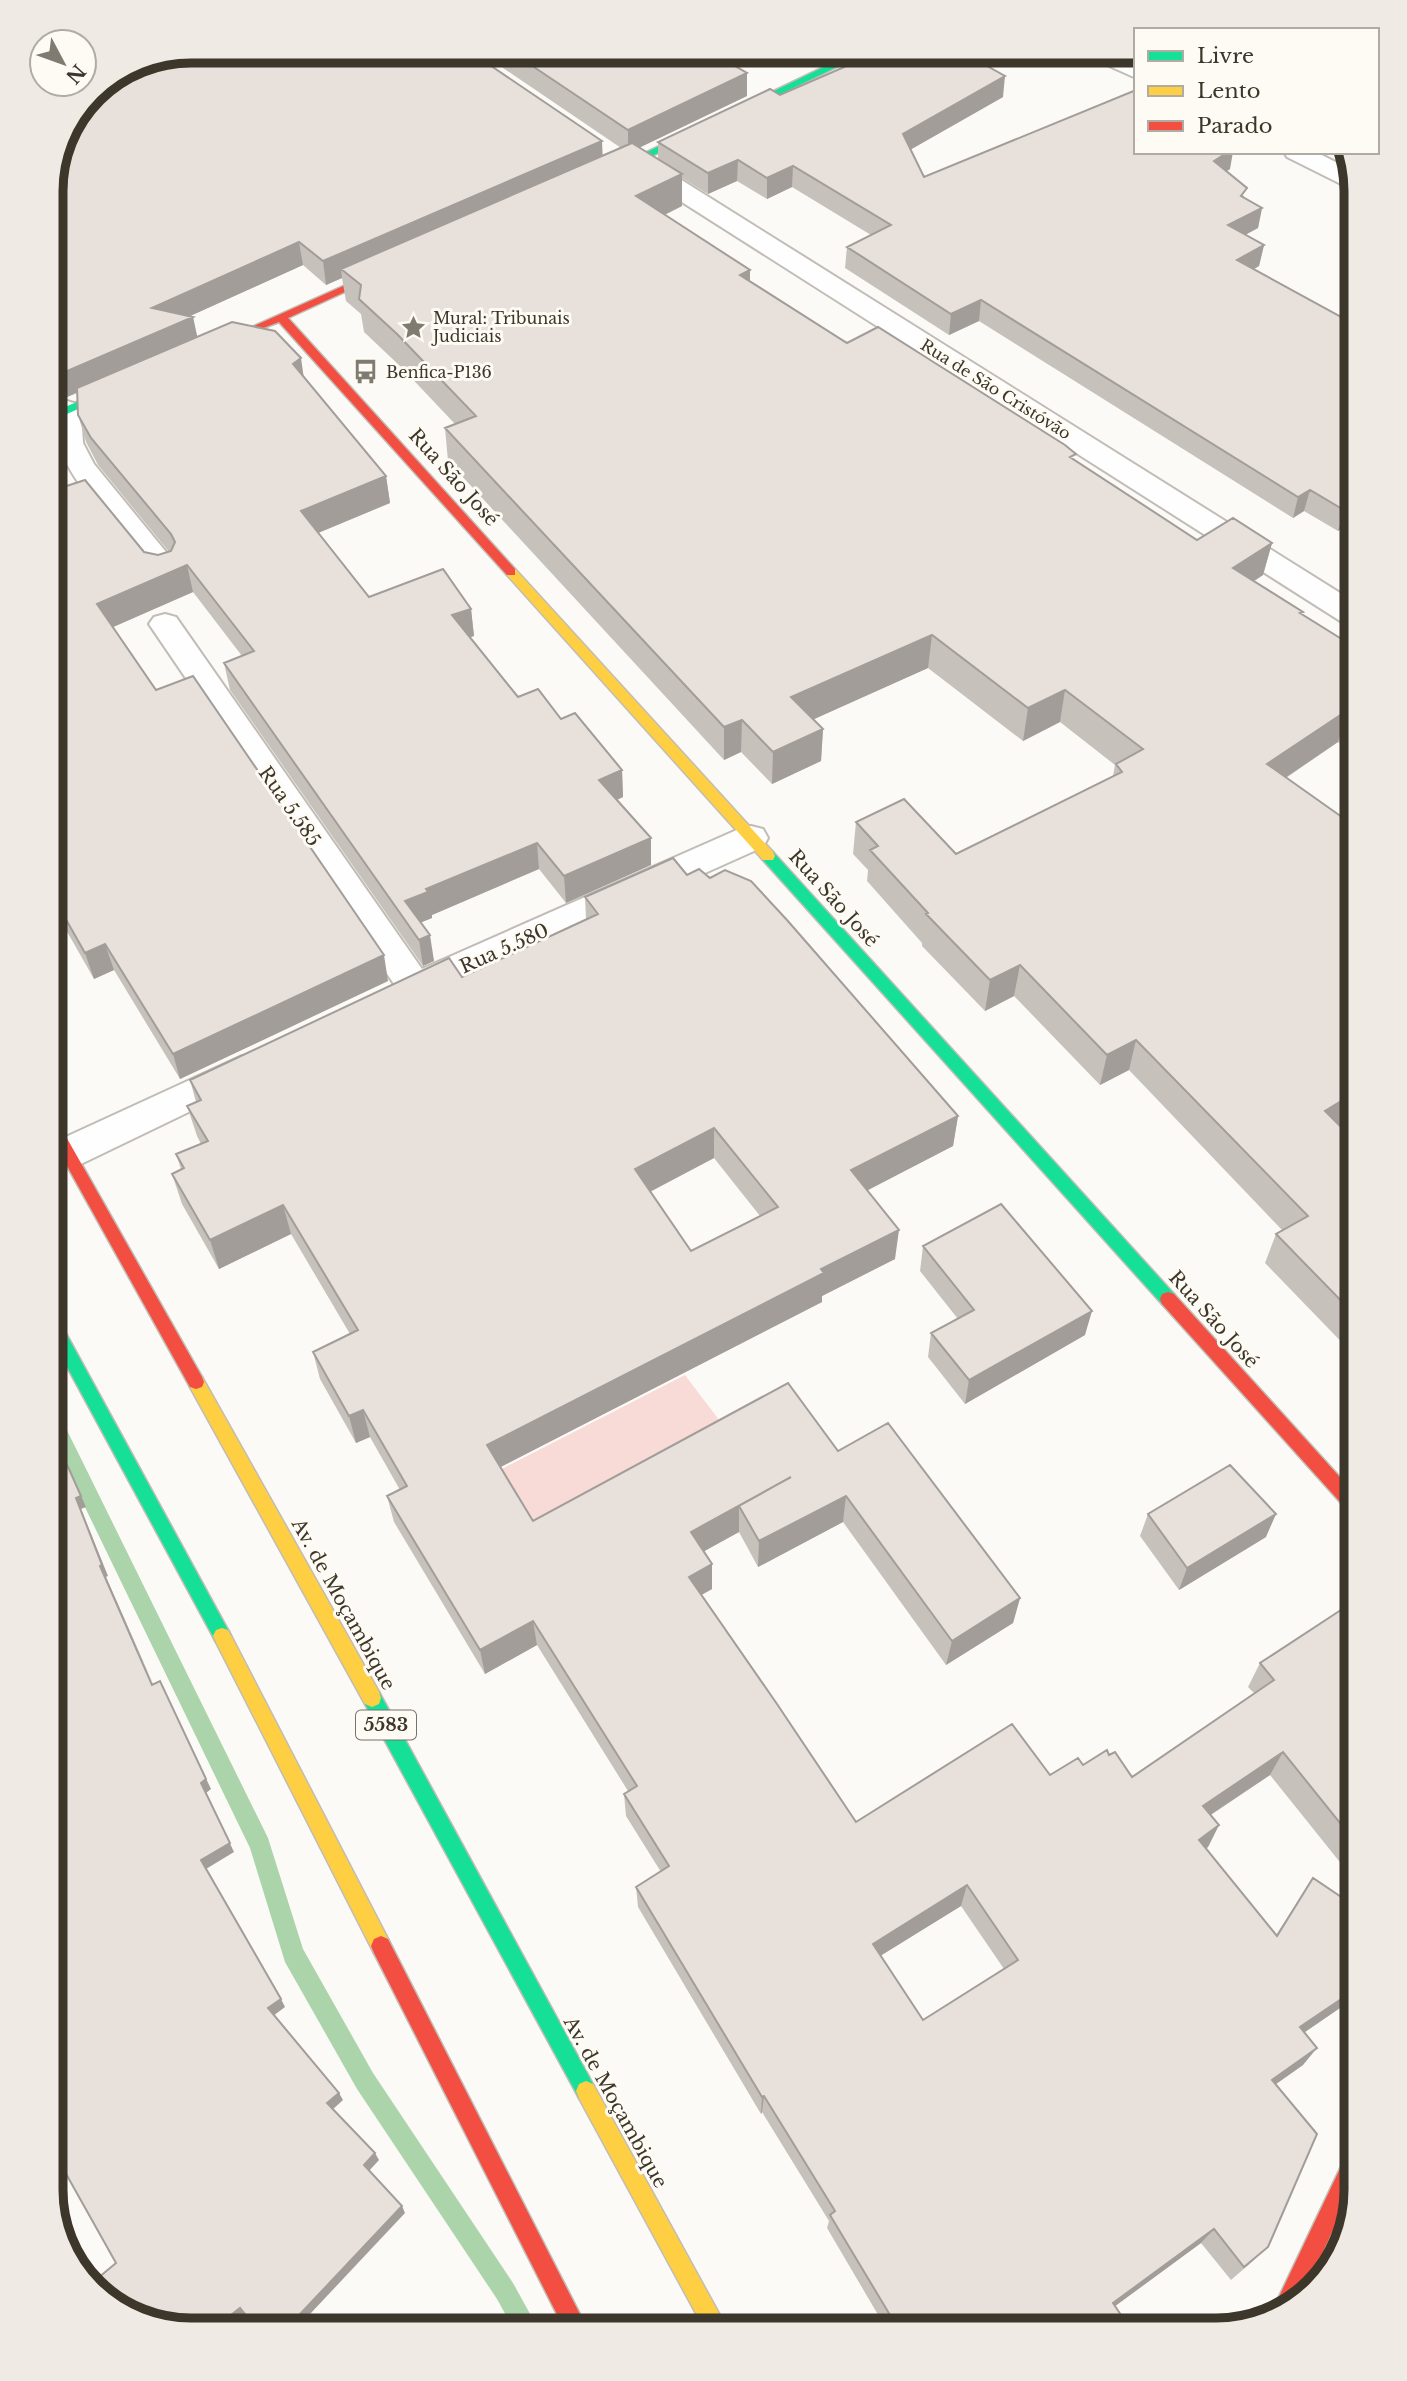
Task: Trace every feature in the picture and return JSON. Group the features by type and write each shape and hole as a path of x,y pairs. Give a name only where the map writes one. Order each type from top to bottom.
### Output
{"main road":[{"path":"588,182 840,63"},
{"path":"243,333 413,259"},
{"name":"Rua São José","path":"281,317 1344,1494"},
{"path":"63,411 142,377"},
{"name":"Av. de Moçambique","path":"63,1141 369,1692 710,2318"},
{"path":"63,1344 231,1653 571,2318"},
{"path":"1292,2293 1344,2183"}],"street":[{"name":"Rua de São Cristóvão","path":"603,150 630,164 1344,610"},
{"path":"1300,154 1343,176"},
{"path":"63,425 81,467 164,570"},
{"name":"Rua 5.585","path":"165,624 415,987"},
{"name":"Rua 5.580","path":"378,1005 751,838"},
{"path":"70,1152 267,1058"}],"shaded area":[{"path":"685,1375 732,1437 454,1589 494,1473"}],"building":[{"path":"191,63 487,63 602,141 323,261 299,242 152,308 193,317 63,373 63,183 67,158 76,134 89,113 127,80 150,70 166,65"},
{"path":"528,63 730,63 747,73 628,130"},
{"path":"853,63 982,63 1005,76 903,134 924,177 1134,91 1134,154 1225,154 1214,161 1247,188 1241,196 1262,208 1228,225 1264,245 1237,260 1344,318 1344,510 1310,490 1298,497 981,300 951,314 847,247 891,225 793,166 767,178 738,160 708,173 658,142 770,89 780,95"},
{"path":"632,143 682,174 636,196 750,270 740,275 847,343 878,327 1065,445 1076,454 1070,457 1197,540 1233,518 1272,543 1233,568 1344,640 1344,713 1267,764 1344,819 1344,1099 1325,1111 1344,1130 1344,1304 1276,1234 1308,1216 1136,1040 1107,1055 1020,965 990,980 926,914 928,913 870,850 878,846 856,822 904,799 956,854 1122,772 1116,764 1143,749 1065,690 1028,708 932,635 791,697 823,729 773,752 742,720 724,727 445,428 476,416 397,334 359,299 361,285 341,269"},
{"path":"232,322 275,331 301,358 293,364 386,476 301,511 369,597 443,569 471,609 452,615 518,697 538,689 561,719 575,713 622,770 599,780 651,838 564,876 537,843 426,889 428,892 405,901 430,935 419,940 224,663 254,651 187,565 97,604 156,690 193,676 384,955 173,1054 105,944 85,953 63,914 63,487 85,480 144,552 158,555 171,551 175,542 91,438 78,415 77,388"},
{"path":"673,858 687,875 699,869 710,878 725,870 751,881 958,1116 851,1170 899,1230 821,1269 824,1273 487,1445 533,1521 788,1383 838,1451 888,1423 1020,1598 952,1641 846,1496 759,1541 739,1506 791,1477 691,1532 712,1564 689,1577 856,1822 1012,1724 1050,1775 1078,1758 1083,1765 1107,1750 1109,1755 1115,1752 1132,1777 1274,1680 1260,1663 1344,1608 1344,1828 1283,1752 1203,1806 1219,1825 1199,1840 1277,1936 1313,1878 1344,1899 1344,1997 1300,2027 1317,2048 1272,2080 1317,2134 1268,2247 1244,2267 1214,2229 1113,2303 1123,2318 892,2318 830,2215 835,2211 764,2096 762,2097 636,1887 669,1866 624,1794 637,1786 533,1621 480,1650 387,1496 407,1486 363,1410 349,1416 313,1352 358,1330 283,1205 210,1240 172,1174 184,1168 176,1154 208,1141 187,1106 201,1100 190,1080 449,958 462,977 598,914 585,897","holes":["714,1128 778,1207 691,1251 635,1169","967,1885 1018,1960 923,2020 873,1944"]},
{"path":"1001,1204 1092,1311 969,1380 931,1333 974,1310 923,1246"},
{"path":"63,1459 81,1496 76,1498 102,1565 100,1566 152,1685 160,1681 206,1779 201,1783 230,1843 201,1860 281,1999 268,2008 339,2093 327,2103 375,2153 364,2165 402,2206 296,2318 248,2318 240,2308 227,2318 166,2316 134,2305 99,2278 116,2263 63,2168"},
{"path":"1230,1465 1276,1514 1187,1568 1148,1514"}],"waterway":[{"path":"63,1443 260,1845 293,1954 365,2081 520,2318"}],"traffic: fast":[{"path":"602,176 840,63"},
{"path":"63,412 126,384"},
{"path":"768,856 1168,1299"},
{"path":"63,1344 222,1636"},
{"path":"372,1698 586,2091"}],"traffic: slow":[{"path":"511,572 768,856"},
{"path":"196,1382 372,1698"},
{"path":"222,1636 381,1946"},
{"path":"586,2091 710,2318"}],"traffic: jam":[{"path":"258,327 392,268"},
{"path":"281,317 511,572"},
{"path":"63,1144 196,1382"},
{"path":"1168,1299 1344,1494"},
{"path":"381,1946 571,2318"},
{"path":"1292,2293 1344,2183"}],"place":[{"name":"Mural: Tribunais Judiciais","path":"413,327"},
{"name":"Benfica-P136","path":"366,372"}]}
